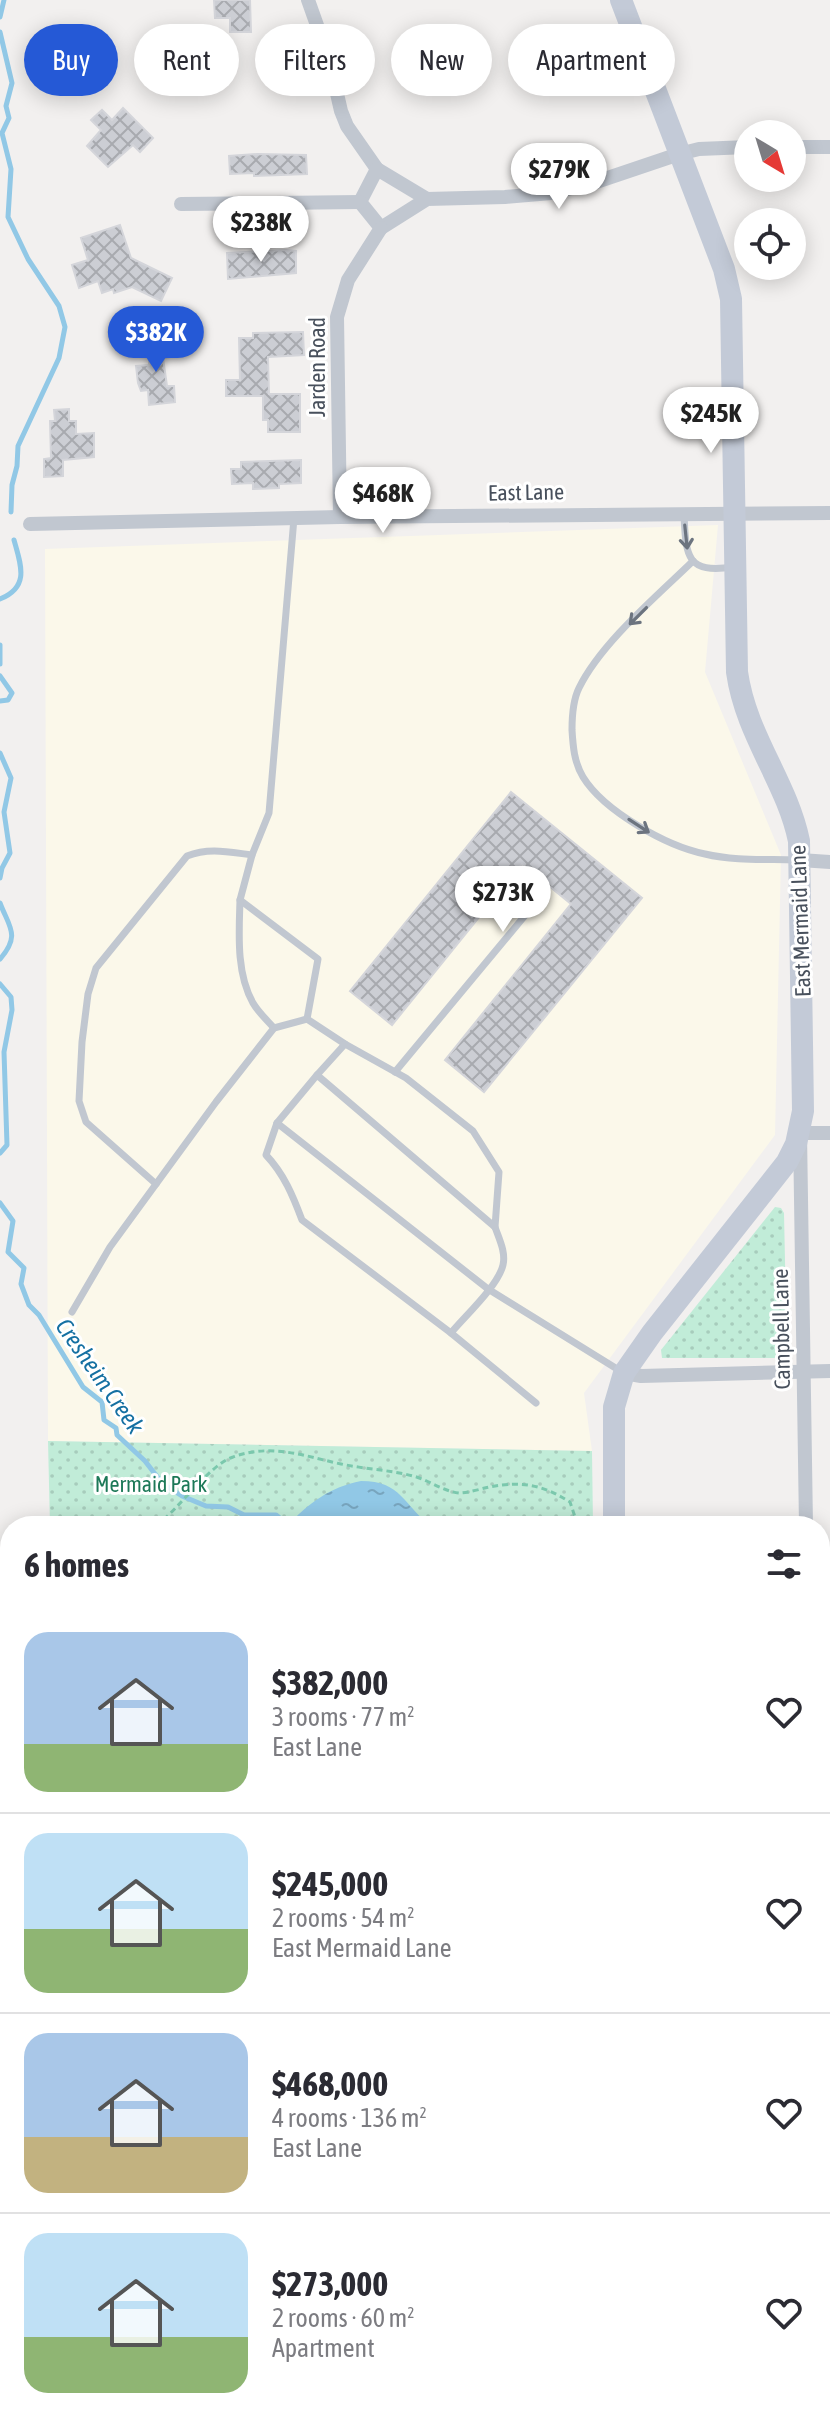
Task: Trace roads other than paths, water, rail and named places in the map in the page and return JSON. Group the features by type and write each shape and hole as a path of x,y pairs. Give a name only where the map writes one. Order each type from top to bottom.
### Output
{"main road":[{"name":"East Mermaid Lane","path":"614,1516 614,1407 624,1373 652,1333 778,1175 793,1152 803,1111 800,860 792,816 750,724 740,690 735,567 732,306 724,269 621,0"}],"street":[{"path":"308,0 329,59 347,126 377,169 427,199"},
{"path":"806,147 830,147"},
{"path":"360,202 381,228 427,199 551,193 699,149 734,148"},
{"path":"360,202 377,169"},
{"path":"181,204 360,202"},
{"name":"Jarden Road","path":"340,517 337,317 348,280 381,228"},
{"name":"East Lane","path":"30,524 683,512 830,513"},
{"path":"800,860 830,862"},
{"path":"800,1133 830,1133"},
{"name":"Campbell Lane","path":"800,1133 806,1516"},
{"path":"624,1373 641,1376 830,1371"}],"lane":[{"path":"683,512 686,549 693,561 710,570 735,567"},
{"path":"274,1028 252,1002 241,966 240,900 252,855 269,813 294,518"},
{"path":"693,561 631,622 592,667 577,691 572,718 573,752 583,777 606,800 639,827 671,844 706,855 800,860"},
{"path":"156,1184 86,1122 79,1101 88,994 96,968 187,856 216,850 252,855"},
{"path":"240,900 318,959 307,1019"},
{"path":"395,1072 537,901"},
{"path":"72,1312 110,1247 274,1028 307,1019 395,1072 473,1131 499,1172 495,1227 504,1263 488,1289 451,1333"},
{"path":"345,1044 277,1123 266,1155 291,1192 302,1220 451,1333 536,1403"},
{"path":"317,1075 495,1227"},
{"path":"277,1123 488,1289 624,1373"}],"water":[{"path":"361,1481 385,1485 420,1516 297,1516 339,1487"}],"waterway":[{"name":"Cresheim Creek","path":"0,17 4,0"},
{"name":"Cresheim Creek","path":"0,32 12,83 6,106 9,118 2,133 11,169 8,217 28,259 59,306 65,327 59,358 18,446 11,512"},
{"name":"Cresheim Creek","path":"0,599 16,588 21,574 14,540"},
{"name":"Cresheim Creek","path":"0,645 0,664"},
{"name":"Cresheim Creek","path":"0,676 12,693 8,700 0,701"},
{"name":"Cresheim Creek","path":"0,753 11,778 4,812 10,853 0,878"},
{"name":"Cresheim Creek","path":"0,903 12,937 0,959"},
{"name":"Cresheim Creek","path":"0,984 11,997 12,1010 4,1052 7,1145 0,1153"},
{"name":"Cresheim Creek","path":"0,1203 13,1221 8,1252 24,1268 21,1284 29,1305 39,1315 83,1387 102,1402 104,1420 116,1428 117,1435 145,1461 162,1483 182,1496 206,1506 228,1507 244,1515 277,1516"}],"park label":[{"name":"Mermaid Park","path":"151,1484"}]}
